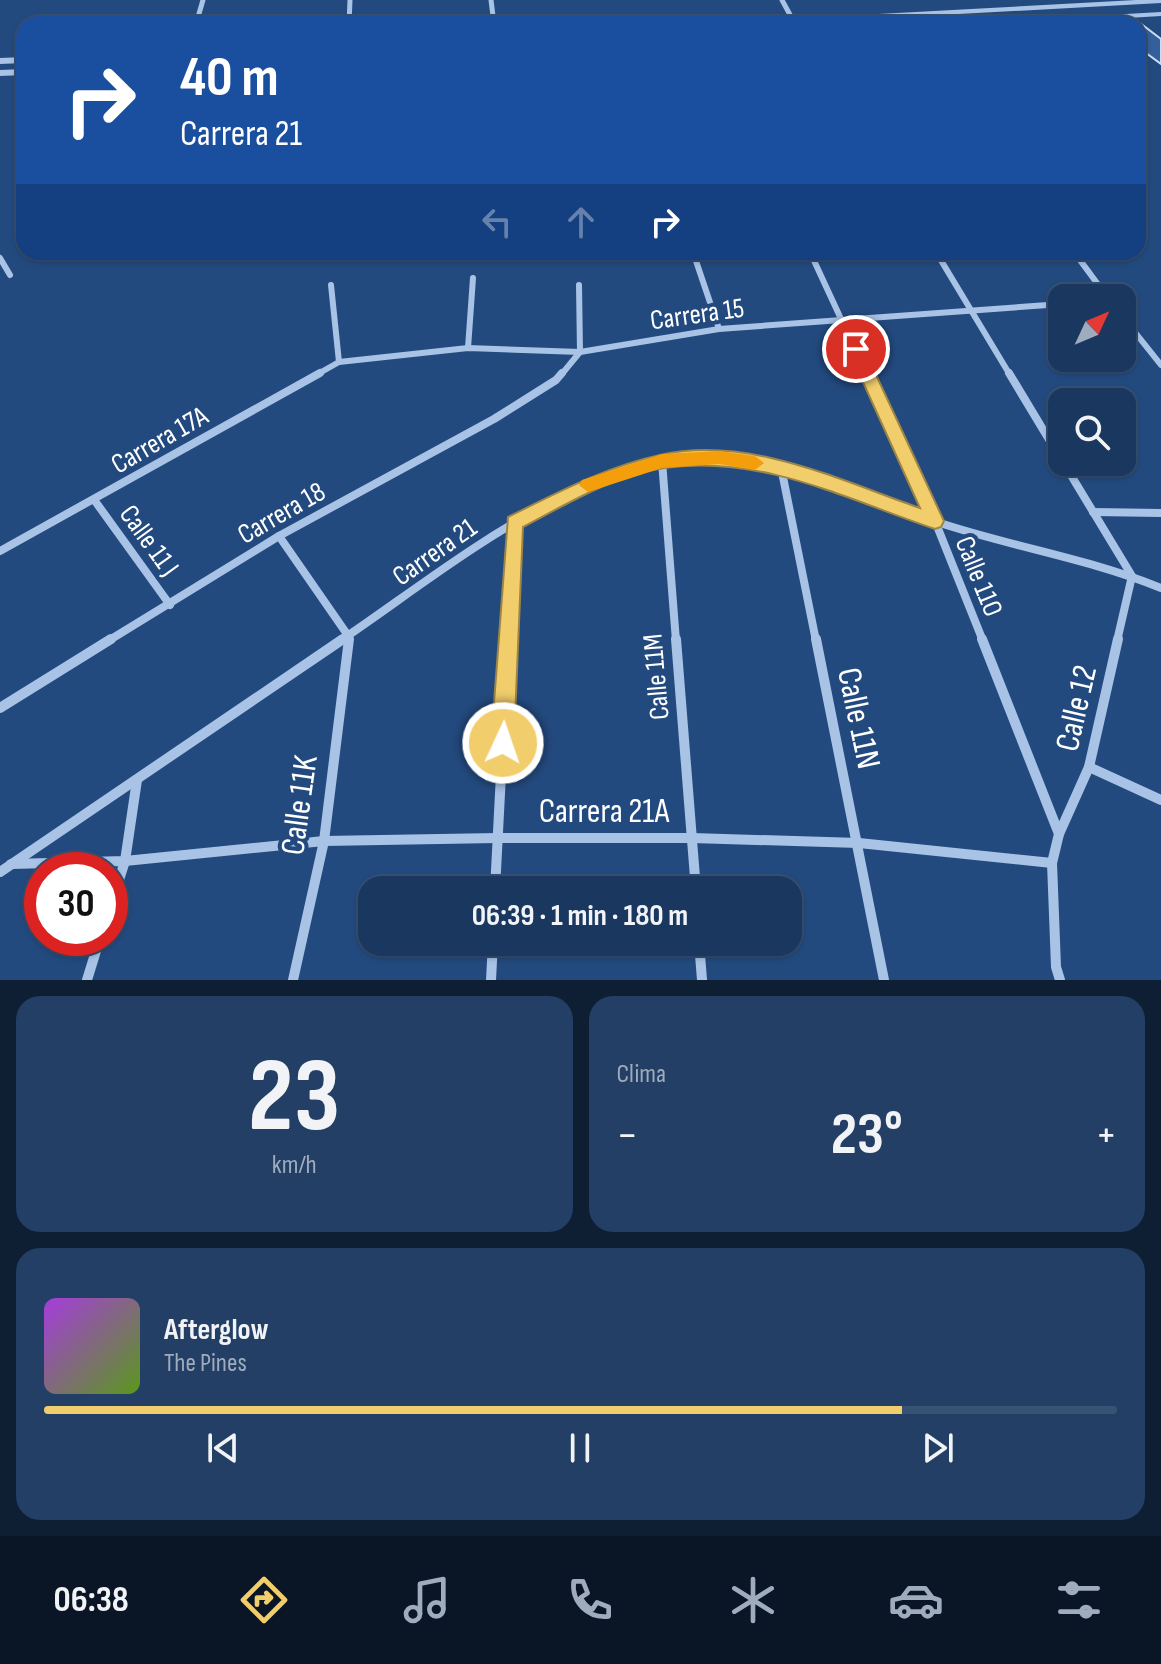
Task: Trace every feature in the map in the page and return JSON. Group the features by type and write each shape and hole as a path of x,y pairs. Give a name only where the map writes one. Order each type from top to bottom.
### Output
{"street":[{"path":"899,16 1161,1"},
{"path":"1126,16 1161,14"},
{"path":"0,258 10,275"},
{"path":"696,260 719,329"},
{"name":"Calle 11O","path":"814,260 935,521 1059,834"},
{"path":"941,260 1048,438"},
{"path":"1080,260 1098,284"},
{"path":"468,348 473,278"},
{"path":"331,285 339,362"},
{"path":"579,285 580,352"},
{"name":"Carrera 15","path":"339,362 468,348 580,352 719,329 1048,305"},
{"path":"1136,334 1161,365"},
{"name":"Carrera 18","path":"0,708 279,536 494,419 556,380 580,352"},
{"name":"Carrera 17A","path":"0,551 95,501 339,362"},
{"name":"Carrera 21","path":"0,872 514,523 595,482 662,461 719,457 781,467 935,521 1132,576 1161,588"},
{"name":"Calle 11M","path":"662,461 695,876"},
{"name":"Calle 11N","path":"781,467 859,843 884,980"},
{"path":"1071,476 1132,576"},
{"name":"Calle 11 J","path":"95,501 170,605"},
{"path":"1093,512 1161,513"},
{"path":"496,876 514,523"},
{"path":"279,536 349,637"},
{"name":"Calle 12","path":"1060,980 1056,967 1052,863 1059,834 1089,767 1132,576"},
{"name":"Calle 11K","path":"293,980 324,841 349,637"},
{"path":"1089,767 1161,800"},
{"path":"126,852 137,780"},
{"name":"Carrera 21A","path":"128,861 324,841 692,838 859,843 1052,863"},
{"name":"Carrera 21A","path":"11,864 24,864"},
{"path":"87,980 94,956"},
{"path":"491,980 492,956"},
{"path":"700,956 702,980"}],"building":[{"path":"1146,28 1161,39 1161,64 1146,53"}],"slow traffic":[{"path":"588,485 662,461 719,457 755,463"}],"route":[{"path":"503,743 514,523 595,482 662,461 719,457 781,467 851,489 935,521 856,349"}]}
